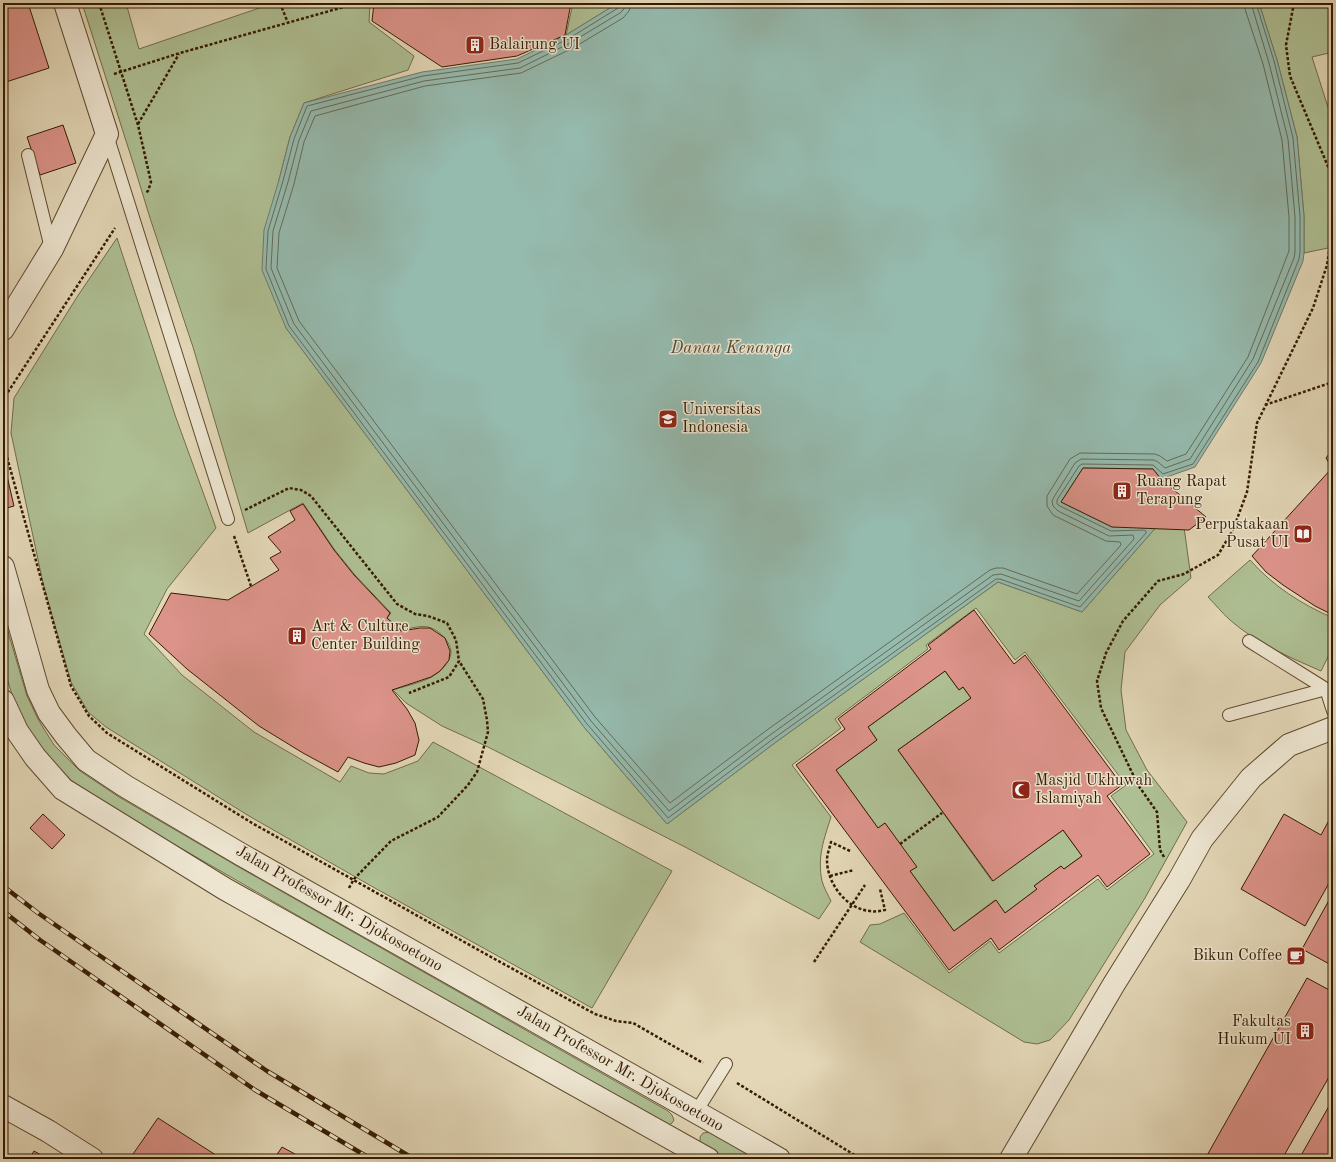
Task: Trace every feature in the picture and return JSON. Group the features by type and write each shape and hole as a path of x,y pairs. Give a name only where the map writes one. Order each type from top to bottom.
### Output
{"street":[{"path":"3,329 52,249 107,134 65,3"},
{"name":"Jalan Professor Mr. Djokosoetono","path":"3,567 38,690 49,713 86,760 125,786 338,909 779,1159"},
{"path":"3,701 17,731 34,757 64,789 225,888 708,1159"},
{"path":"1011,1159 1114,984 1179,880 1202,839 1251,778 1289,745 1333,728"},
{"path":"3,1106 48,1131 92,1159"},
{"path":"677,1142 696,1112"}],"lane":[{"path":"107,134 228,519"},
{"path":"28,155 52,249"},
{"path":"1249,642 1326,688 1333,711"},
{"path":"1229,715 1326,688"},
{"path":"696,1112 723,1068"}],"path":[{"path":"280,3 288,23"},
{"path":"90,81 180,53 358,3"},
{"path":"1294,3 1286,45 1290,76 1333,176 1333,200"},
{"path":"138,125 180,53"},
{"path":"1179,880 1160,850 1157,812 1138,785 1101,708 1097,681 1106,653 1123,621 1158,581 1184,574 1218,555 1233,530 1247,492 1257,423 1264,405 1313,308 1327,265 1333,228"},
{"path":"1264,405 1333,382"},
{"path":"3,443 71,686 89,716 108,733 252,823 595,1014 616,1021 633,1023 723,1068 861,1159"},
{"path":"251,586 228,519 289,488 301,490 311,496 397,604 414,614 428,616 447,623 456,640 459,661 483,699 488,732 477,772 468,785 438,817 391,841 354,879 338,909"},
{"path":"409,692 449,677 459,661"},
{"path":"900,844 942,812"},
{"path":"850,851 831,842 827,860 830,876 843,898 862,910 885,910 880,889"},
{"path":"830,876 854,870"},
{"path":"814,962 865,885"}],"green space":[{"path":"82,3 126,3 139,49 274,3 370,3 369,22 414,56 408,70 304,103 290,137 279,180 286,328 584,727 667,824 776,742 998,582 1082,612 1158,525 1184,527 1191,578 1160,605 1125,652 1121,690 1126,730 1147,770 1187,822 1145,898 1069,1020 1050,1040 1037,1044 1024,1042 860,942 870,925 880,924 904,913 949,973 990,941 999,953 1098,879 1107,890 1154,854 1111,796 1126,785 1025,652 1015,660 976,608 926,645 928,649 835,719 841,728 792,765 831,817 822,848 820,864 822,881 831,901 819,919 687,848 488,747 442,726 406,703 393,690 423,681 441,670 447,663 451,654 449,644 444,637 434,629 428,627 401,630 387,618 391,613 355,575 334,549 303,503 248,533 193,347 150,218"},
{"path":"573,3 618,3 566,35"},
{"path":"1259,3 1333,3 1333,52 1312,57 1333,123 1333,247 1304,253 1304,216 1297,137 1277,60"},
{"path":"117,238 175,415 216,528 167,589 144,634 182,675 254,732 340,782 351,766 369,773 384,774 418,761 433,742 672,871 592,1008 373,887 249,816 106,727 88,712 71,682 43,583 11,433 14,398 77,297"},
{"path":"1250,560 1268,578 1288,594 1333,618 1333,647 1321,671 1285,655 1251,636 1230,620 1208,597"},
{"path":"3,615 27,696 39,721 54,745 80,771 119,797 237,866 668,1111 674,1120 672,1123 669,1125 659,1124 113,809 72,781 44,752 25,726 14,701 3,665"},
{"path":"945,671 959,690 963,687 971,698 898,750 992,881 1063,830 1082,856 1064,869 1061,866 1034,886 1037,889 1005,913 995,900 954,931 910,871 916,867 885,823 878,828 836,770 877,740 868,727"},
{"path":"710,1132 758,1159 724,1159 700,1143 700,1137 703,1133"}],"water":[{"name":"Danau Kenanga","path":"618,3 1259,3 1277,60 1297,137 1304,216 1303,261 1261,363 1195,467 1161,479 1153,469 1083,468 1061,502 1112,527 1158,525 1082,612 998,582 776,742 667,824 584,727 286,328 262,270 264,230 290,137 304,103 422,72 517,59 566,35"}],"building":[{"path":"3,3 28,3 49,68 6,82 3,73"},
{"name":"Balairung UI","path":"374,3 571,3 565,35 517,56 442,67 372,21"},
{"path":"63,125 76,163 40,175 27,137"},
{"name":"Perpustakaan Pusat UI","path":"1333,449 1333,615 1315,606 1283,585 1266,572 1252,556 1332,468 1326,458"},
{"name":"Ruang Rapat Terapung","path":"1083,468 1153,469 1161,479 1206,517 1189,530 1112,527 1061,502"},
{"path":"7,476 14,506 3,509 3,477"},
{"name":"Art & Culture Center Building","path":"303,504 334,550 354,575 390,613 387,618 401,631 430,628 445,638 450,651 449,660 440,671 431,677 392,690 407,709 415,723 419,740 415,755 396,763 379,767 348,757 338,772 259,726 187,669 149,634 171,593 228,600 279,570 270,558 281,552 268,537 295,520 290,511"},
{"name":"Masjid Ukhuwah Islamiyah","path":"974,610 1014,664 1025,655 1122,785 1107,796 1150,854 1107,887 1098,875 999,950 991,938 949,970 796,765 845,729 838,719 931,649 928,645","holes":["945,671 959,690 963,687 971,698 898,750 993,881 1063,830 1082,856 1064,869 1061,866 1034,886 1037,889 1005,913 996,900 954,931 910,871 917,867 885,823 878,828 836,770 877,740 868,727"]},
{"path":"1333,813 1333,876 1305,926 1241,889 1284,814 1321,835"},
{"path":"43,814 65,835 52,849 30,828"},
{"path":"1333,893 1333,966 1302,949"},
{"name":"Fakultas Hukum UI","path":"1307,978 1333,992 1333,1070 1282,1159 1205,1159"},
{"path":"1333,1099 1333,1159 1299,1159"},
{"path":"158,1118 222,1159 135,1159 131,1157"},
{"path":"282,1147 304,1159 274,1159"},
{"path":"34,1151 48,1159 29,1159"}],"railway":[{"path":"3,886 38,913 267,1071 414,1159"},
{"path":"3,911 40,940 255,1090 371,1159"}],"place":[{"name":"Balairung UI","path":"475,45"},
{"name":"Universitas Indonesia","path":"668,419"},
{"name":"Ruang Rapat Terapung","path":"1122,491"},
{"name":"Perpustakaan Pusat UI","path":"1303,534"},
{"name":"Art & Culture Center Building","path":"297,636"},
{"name":"Masjid Ukhuwah Islamiyah","path":"1021,790"},
{"name":"Bikun Coffee","path":"1296,956"},
{"name":"Fakultas Hukum UI","path":"1305,1031"}]}
